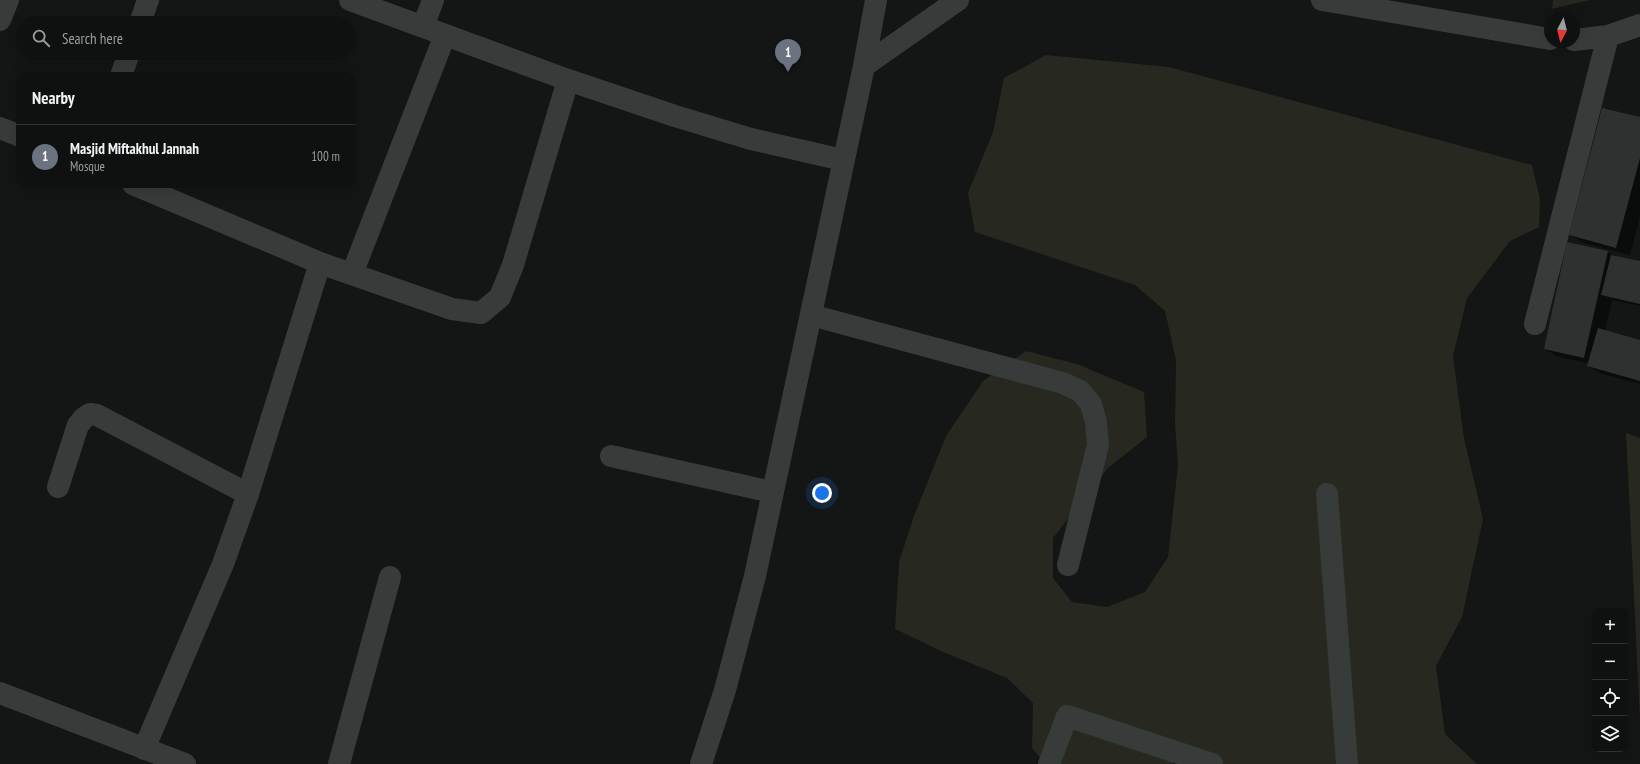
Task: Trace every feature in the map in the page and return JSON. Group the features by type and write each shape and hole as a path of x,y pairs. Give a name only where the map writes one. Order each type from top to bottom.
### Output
{"street":[{"path":"0,20 8,0"},
{"path":"142,16 148,0"},
{"path":"350,0 373,3 423,27 568,80 751,139 844,160"},
{"path":"423,27 433,0"},
{"path":"701,764 727,683 755,576 864,66 876,0"},
{"path":"864,66 958,0"},
{"path":"1322,0 1544,38"},
{"path":"1580,39 1608,36 1640,25"},
{"path":"352,274 445,35"},
{"path":"1535,324 1608,36"},
{"path":"122,72 127,60"},
{"path":"142,188 320,263 452,309 480,313 500,297 513,265 568,80"},
{"path":"0,128 16,134"},
{"path":"144,749 223,564 248,494 320,263"},
{"path":"811,315 1062,383 1080,391 1091,404 1096,422 1098,445 1068,565"},
{"path":"58,487 78,426 90,414 102,418 248,494"},
{"path":"611,456 772,492"},
{"path":"1327,494 1346,764"},
{"path":"339,764 390,577"},
{"path":"0,693 185,764"},
{"path":"1049,764 1067,716 1212,764"}],"shaded area":[{"path":"1553,0 1590,0 1552,9"},
{"path":"1046,55 1169,67 1532,165 1540,199 1539,227 1510,241 1467,298 1453,356 1464,438 1483,519 1462,617 1436,666 1445,734 1477,764 1200,764 1192,758 1171,764 1045,764 1032,748 1033,703 1007,678 941,651 895,629 899,562 914,516 946,436 983,381 1026,351 1077,364 1144,392 1147,437 1108,468 1053,538 1053,578 1072,602 1107,607 1145,592 1168,557 1178,465 1175,424 1176,360 1165,311 1135,285 975,232 968,193 993,132 1004,78"},
{"path":"1626,433 1640,438 1640,720"}],"building":[{"path":"1602,108 1640,117 1640,158 1616,248 1569,235"},
{"path":"1567,242 1608,251 1584,358 1544,349"},
{"path":"1611,255 1640,261 1640,304 1601,295"},
{"path":"1598,328 1640,340 1640,381 1587,366"}],"place":[{"name":"Masjid Miftakhul Jannah","path":"788,72"}]}
